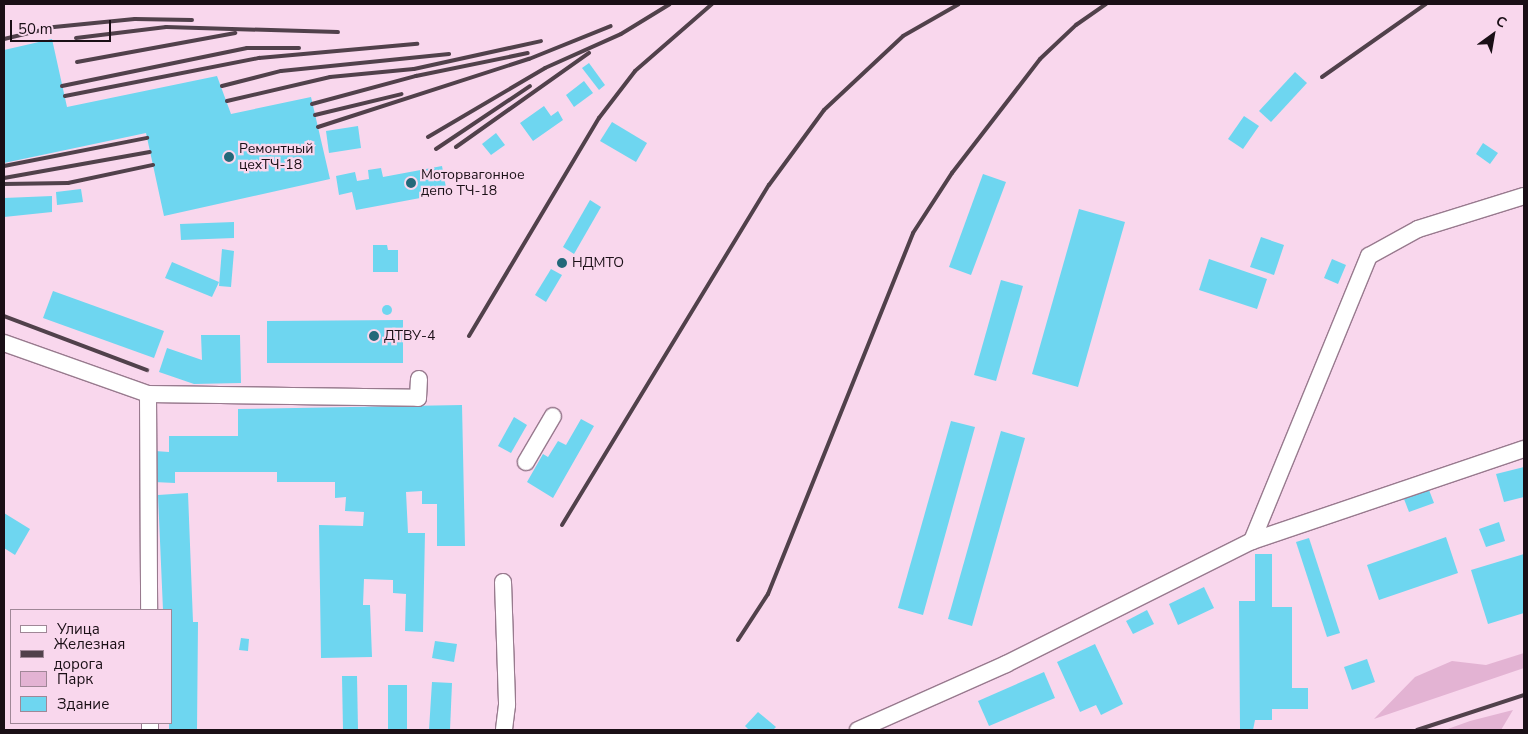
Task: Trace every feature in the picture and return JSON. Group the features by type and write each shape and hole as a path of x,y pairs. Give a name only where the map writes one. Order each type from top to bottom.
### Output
{"street":[{"path":"1252,541 1369,256 1418,229 1524,196"},
{"path":"4,343 148,394 418,398 419,379"},
{"path":"148,394 149,609"},
{"path":"526,462 553,416"},
{"path":"858,730 1006,664 1252,541 1524,449"},
{"path":"502,582 507,705 504,730"}],"green space":[{"path":"1524,653 1524,668 1374,719 1415,677 1452,661 1486,665"},
{"path":"1513,710 1501,730 1445,730 1470,721"}],"building":[{"path":"52,39 67,107 217,76 231,114 311,97 330,179 164,216 146,133 4,163 4,50"},
{"path":"589,63 605,85 599,90 582,68"},
{"path":"1295,72 1307,83 1271,122 1259,111"},
{"path":"584,81 593,93 574,107 566,95"},
{"path":"544,106 551,116 558,111 563,120 533,141 520,123"},
{"path":"1244,116 1259,126 1243,149 1228,139"},
{"path":"612,122 647,143 636,162 600,141"},
{"path":"358,126 361,148 329,153 326,131"},
{"path":"496,133 505,145 491,155 482,144"},
{"path":"1483,143 1498,153 1490,164 1476,154"},
{"path":"442,166 447,193 356,210 352,192 339,195 336,176 355,172 357,181 369,179 368,170 381,168 383,177"},
{"path":"983,174 1006,182 971,275 949,267"},
{"path":"81,189 83,202 57,205 56,192"},
{"path":"52,196 52,212 4,217 4,198"},
{"path":"590,200 601,207 574,254 563,247"},
{"path":"1079,209 1125,222 1078,387 1032,374"},
{"path":"234,222 234,238 181,240 180,224"},
{"path":"1261,237 1284,245 1274,275 1250,267"},
{"path":"373,245 387,245 388,250 398,250 398,272 373,272"},
{"path":"222,249 234,251 231,287 219,286"},
{"path":"1209,259 1267,279 1257,309 1199,290"},
{"path":"1332,259 1346,265 1338,284 1324,278"},
{"path":"172,262 219,282 212,297 165,278"},
{"path":"551,269 562,275 546,302 535,295"},
{"path":"1001,280 1023,286 996,381 974,375"},
{"path":"53,291 164,331 154,358 43,318"},
{"path":"385,305 389,305 392,310 391,314 385,315 382,312 382,308"},
{"path":"403,320 403,363 267,363 267,321"},
{"path":"201,335 240,335 241,383 194,384 159,372 167,348 202,360"},
{"path":"462,405 465,546 437,546 437,504 422,504 422,491 406,492 408,533 425,533 423,632 405,631 406,594 393,593 393,580 364,579 363,605 370,605 372,657 321,658 319,525 363,526 364,512 345,511 346,497 335,498 335,482 277,482 277,472 175,472 175,483 154,482 155,451 169,452 169,436 238,436 238,409"},
{"path":"514,417 527,425 511,453 498,446"},
{"path":"581,419 594,426 553,498 527,482 543,454 548,457 558,441 566,445"},
{"path":"951,421 975,427 923,615 898,608"},
{"path":"1001,431 1025,438 972,626 948,619"},
{"path":"1524,467 1524,497 1504,502 1496,474"},
{"path":"1429,490 1434,503 1409,512 1404,499"},
{"path":"188,493 193,622 198,622 197,730 169,730 169,724 172,724 172,609 163,609 158,495"},
{"path":"4,513 30,529 15,555 4,548"},
{"path":"1499,522 1505,541 1486,547 1479,529"},
{"path":"1446,537 1458,573 1379,600 1367,565"},
{"path":"1309,538 1340,633 1327,637 1296,542"},
{"path":"1255,554 1272,554 1272,607 1292,607 1292,688 1308,688 1308,709 1272,709 1272,720 1255,720 1253,730 1240,730 1239,601 1255,601"},
{"path":"1524,554 1524,613 1488,624 1471,570"},
{"path":"1204,587 1214,608 1178,625 1169,604"},
{"path":"1147,610 1154,624 1133,634 1126,621"},
{"path":"241,638 249,639 248,651 239,650"},
{"path":"435,641 457,644 454,662 432,658"},
{"path":"1095,644 1123,704 1101,715 1096,705 1080,712 1057,662"},
{"path":"1367,659 1375,682 1352,690 1344,667"},
{"path":"1044,672 1055,698 989,726 978,701"},
{"path":"342,676 357,676 358,730 343,730"},
{"path":"432,682 452,683 450,730 429,730"},
{"path":"388,685 407,685 407,730 388,730"},
{"path":"758,712 776,727 773,730 749,730 745,726"}],"railway":[{"path":"428,137 545,68 621,34 670,4"},
{"path":"469,336 599,118 635,71 712,4"},
{"path":"562,525 769,185 824,110 903,36 959,4"},
{"path":"738,640 768,594 913,233 952,173 1040,59 1076,25 1106,4"},
{"path":"1322,77 1426,4"},
{"path":"4,39 54,27 135,19 192,20"},
{"path":"318,127 529,59 611,26"},
{"path":"76,38 166,27 338,32"},
{"path":"77,62 235,33"},
{"path":"227,101 330,77 414,69 541,41"},
{"path":"65,96 259,58 417,44"},
{"path":"62,86 247,48 299,48"},
{"path":"312,104 416,76 528,53"},
{"path":"456,147 589,53"},
{"path":"222,86 281,71 449,54"},
{"path":"436,149 530,86"},
{"path":"315,115 402,94"},
{"path":"4,166 147,138"},
{"path":"4,178 150,152"},
{"path":"4,184 68,183 153,165"},
{"path":"4,316 147,370"},
{"path":"1417,730 1524,695"}],"place":[{"name":"Ремонтный цехТЧ-18","path":"229,157"},
{"name":"Моторвагонное депо ТЧ-18","path":"411,183"},
{"name":"НДМТО","path":"562,263"},
{"name":"ДТВУ-4","path":"374,336"}]}
